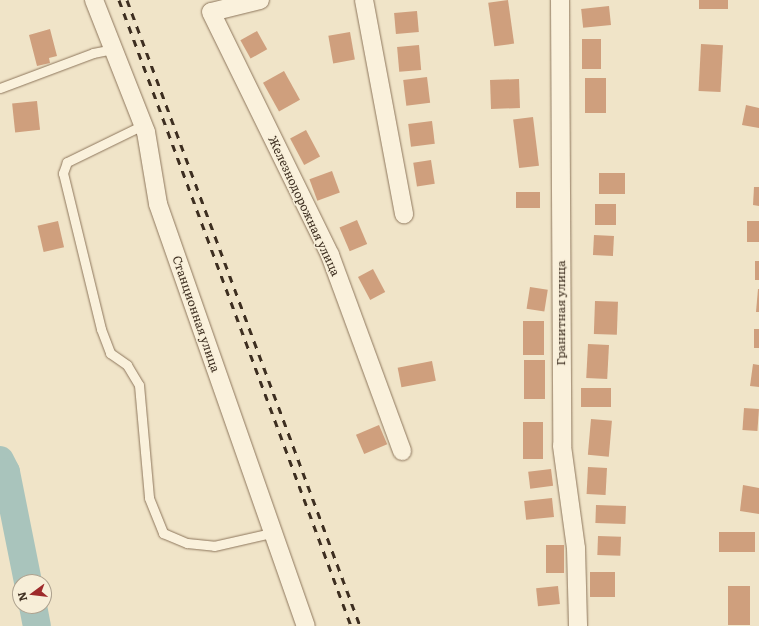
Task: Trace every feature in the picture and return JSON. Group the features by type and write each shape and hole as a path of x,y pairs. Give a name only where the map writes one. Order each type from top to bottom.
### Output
{"street":[{"name":"Станционная улица","path":"94,0 143,125 158,204 271,533 306,626"},
{"name":"Железнодорожная улица","path":"260,0 211,12 330,256 402,451"},
{"path":"364,0 404,214"},
{"name":"Гранитная улица","path":"560,0 562,446 576,548 578,626"}],"lane":[{"path":"0,88 93,53 113,49"},
{"path":"143,125 67,162 63,173 101,329 110,354 127,365 139,385 149,498 163,533 187,543 214,546 271,533"}],"building":[{"path":"508,0 514,44 494,46 488,3"},
{"path":"699,0 728,0 728,9 699,9"},
{"path":"609,6 611,25 583,28 581,9"},
{"path":"417,11 419,32 396,34 394,13"},
{"path":"50,29 57,56 49,58 50,63 37,66 29,35"},
{"path":"257,31 267,49 251,59 240,40"},
{"path":"350,32 355,60 333,63 328,36"},
{"path":"582,39 601,39 601,69 582,69"},
{"path":"701,44 723,45 721,92 699,91"},
{"path":"419,45 421,70 399,72 397,47"},
{"path":"284,71 300,100 279,111 263,83"},
{"path":"427,77 430,103 406,106 403,80"},
{"path":"585,78 606,78 606,113 585,113"},
{"path":"519,79 520,108 491,109 490,80"},
{"path":"37,101 40,130 15,132 12,104"},
{"path":"746,105 759,108 759,128 742,125"},
{"path":"533,117 539,166 519,168 513,119"},
{"path":"432,121 435,144 411,147 408,124"},
{"path":"306,130 320,156 304,165 290,138"},
{"path":"431,160 435,184 417,187 413,163"},
{"path":"332,171 340,193 317,201 309,179"},
{"path":"599,173 625,173 625,194 599,194"},
{"path":"754,187 759,187 759,206 753,205"},
{"path":"516,192 540,192 540,208 516,208"},
{"path":"595,204 616,204 616,225 595,225"},
{"path":"357,220 367,244 350,251 340,227"},
{"path":"58,221 64,247 44,252 38,226"},
{"path":"747,221 759,221 759,242 747,242"},
{"path":"594,235 614,236 613,256 593,255"},
{"path":"755,261 759,261 759,280 755,280"},
{"path":"373,269 385,292 370,300 358,277"},
{"path":"530,287 548,290 544,312 527,309"},
{"path":"758,289 759,312 756,312"},
{"path":"595,301 618,302 617,335 594,334"},
{"path":"523,321 544,321 544,355 523,355"},
{"path":"754,329 759,329 759,348 754,348"},
{"path":"588,344 609,345 607,379 586,378"},
{"path":"524,360 545,360 545,399 524,399"},
{"path":"432,361 436,381 401,387 398,368"},
{"path":"753,364 759,365 759,387 750,386"},
{"path":"581,388 611,388 611,407 581,407"},
{"path":"744,408 759,409 757,431 742,430"},
{"path":"591,419 612,421 609,457 588,455"},
{"path":"523,422 543,422 543,459 523,459"},
{"path":"379,425 387,444 364,454 356,435"},
{"path":"588,467 607,468 606,495 587,494"},
{"path":"551,469 553,486 530,489 528,472"},
{"path":"743,485 759,488 759,514 740,511"},
{"path":"552,498 554,517 526,520 524,501"},
{"path":"596,505 626,506 625,524 595,523"},
{"path":"719,532 755,532 755,552 719,552"},
{"path":"598,536 621,537 620,556 597,555"},
{"path":"546,545 564,545 564,573 546,573"},
{"path":"590,572 615,572 615,597 590,597"},
{"path":"558,586 560,604 538,606 536,588"},
{"path":"728,586 750,586 750,625 728,625"}],"waterway":[{"path":"0,460 6,472 26,574"},
{"path":"35,614 37,626"}],"railway":[{"path":"119,0 351,626"},
{"path":"127,0 360,626"}]}
